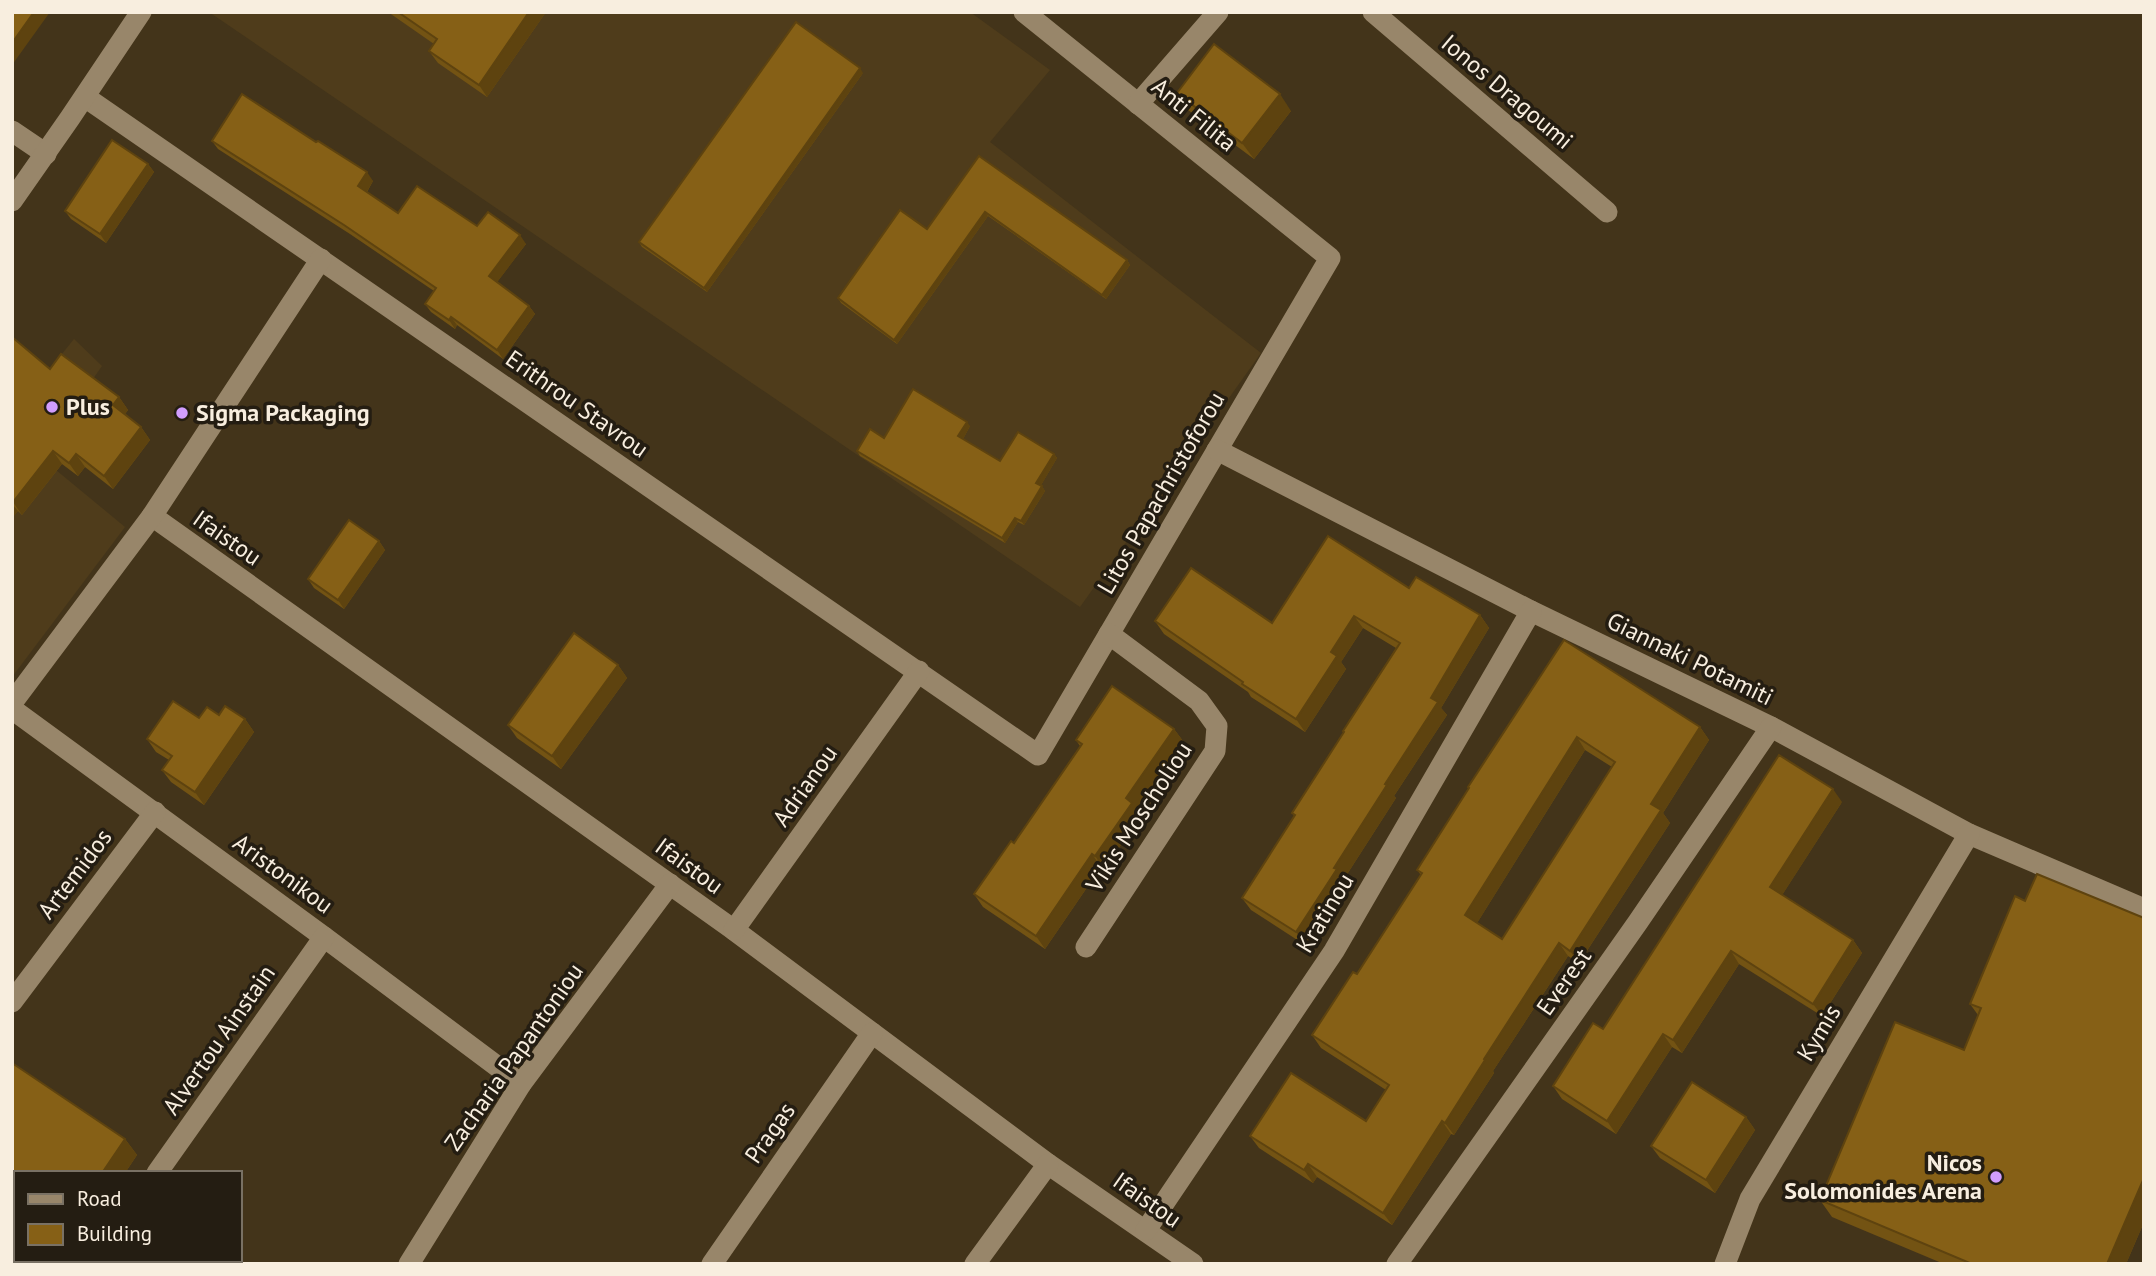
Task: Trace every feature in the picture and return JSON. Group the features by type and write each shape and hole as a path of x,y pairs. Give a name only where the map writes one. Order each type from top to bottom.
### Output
{"street":[{"path":"12,201 46,155 141,12"},
{"name":"Anti Filita","path":"1024,12 1330,258"},
{"path":"1138,104 1218,12"},
{"name":"Ionos Dragoumi","path":"1373,12 1607,212"},
{"name":"Erithrou Stavrou","path":"85,97 1038,755"},
{"path":"12,131 46,155"},
{"name":"Litos Papachristoforou","path":"1038,755 1330,258"},
{"path":"12,704 152,516 321,259"},
{"name":"Giannaki Potamiti","path":"1217,450 1531,611 1771,727 1969,834 2144,909"},
{"name":"Ifaistou","path":"152,516 670,884 1048,1164 1193,1264"},
{"name":"Kratinou","path":"1146,1230 1334,951 1531,611"},
{"name":"Vikis Moscholiou","path":"1086,947 1214,751 1217,726 1199,701 1109,634"},
{"name":"Adrianou","path":"734,930 919,671"},
{"name":"Aristonikou","path":"12,709 521,1084"},
{"name":"Everest","path":"1397,1264 1638,922 1771,727"},
{"name":"Artemidos","path":"12,1002 155,812"},
{"name":"Kymis","path":"1726,1264 1750,1199 1969,834"},
{"name":"Zacharia Papantoniou","path":"409,1264 521,1084 670,884"},
{"name":"Alvertou Ainstain","path":"158,1171 324,937"},
{"name":"Pragas","path":"712,1264 872,1033"},
{"path":"975,1264 1048,1164"}],"shaded area":[{"path":"209,12 970,12 1050,70 990,142 1261,353 1080,607"},
{"path":"74,339 102,366 39,456 125,527 12,677 12,416"}],"building":[{"path":"12,12 34,12 12,43"},
{"path":"398,12 529,12 479,85 429,51 437,39"},
{"path":"796,22 860,68 704,288 639,242"},
{"path":"1214,44 1280,94 1242,143 1177,93"},
{"path":"242,94 367,172 358,186 398,213 417,186 477,226 488,212 520,235 489,276 529,306 497,350 451,317 449,320 425,304 436,288 344,225 212,141"},
{"path":"112,140 148,164 100,234 65,211"},
{"path":"979,156 1127,260 1102,295 985,212 894,340 838,298 900,210 927,229"},
{"path":"12,337 50,369 61,354 119,397 113,405 141,427 104,476 76,454 69,463 53,451 12,501"},
{"path":"913,389 967,422 958,436 1000,461 1018,432 1054,454 1036,483 1042,486 1021,521 1015,518 1002,538 857,451 870,429 884,438"},
{"path":"349,520 379,541 338,600 308,579"},
{"path":"1328,536 1409,588 1416,577 1480,615 1431,698 1438,702 1296,932 1242,898 1295,815 1292,813 1400,643 1354,616 1331,652 1337,656 1296,719 1155,621 1191,568 1272,623"},
{"path":"574,633 618,665 552,756 508,725"},
{"path":"1564,640 1700,727 1651,804 1661,810 1570,951 1559,943 1445,1123 1442,1121 1383,1213 1308,1164 1304,1170 1250,1136 1291,1073 1366,1121 1389,1085 1312,1035 1353,972 1357,974 1422,873 1417,870","holes":["1577,737 1615,762 1502,939 1465,915"]},
{"path":"1112,686 1174,729 1126,798 1132,803 1095,856 1092,854 1036,936 974,894 1011,841 1014,843 1082,744 1076,740"},
{"path":"173,701 199,718 207,707 219,715 225,706 245,719 195,792 162,770 172,756 147,739"},
{"path":"1779,755 1833,789 1770,887 1853,940 1813,1004 1731,951 1673,1040 1663,1034 1607,1121 1553,1086 1593,1023 1603,1029"},
{"path":"2037,874 2144,918 2144,1178 2107,1264 1972,1264 1820,1200 1895,1022 1964,1050 1981,1008 1970,1004 2015,896 2025,901"},
{"path":"12,1063 125,1139 103,1171 14,1171 14,1177"},
{"path":"1692,1082 1746,1117 1706,1180 1651,1146"}],"place":[{"name":"Plus","path":"52,407"},
{"name":"Sigma Packaging","path":"182,413"},
{"name":"Nicos Solomonides Arena","path":"1996,1177"}]}
